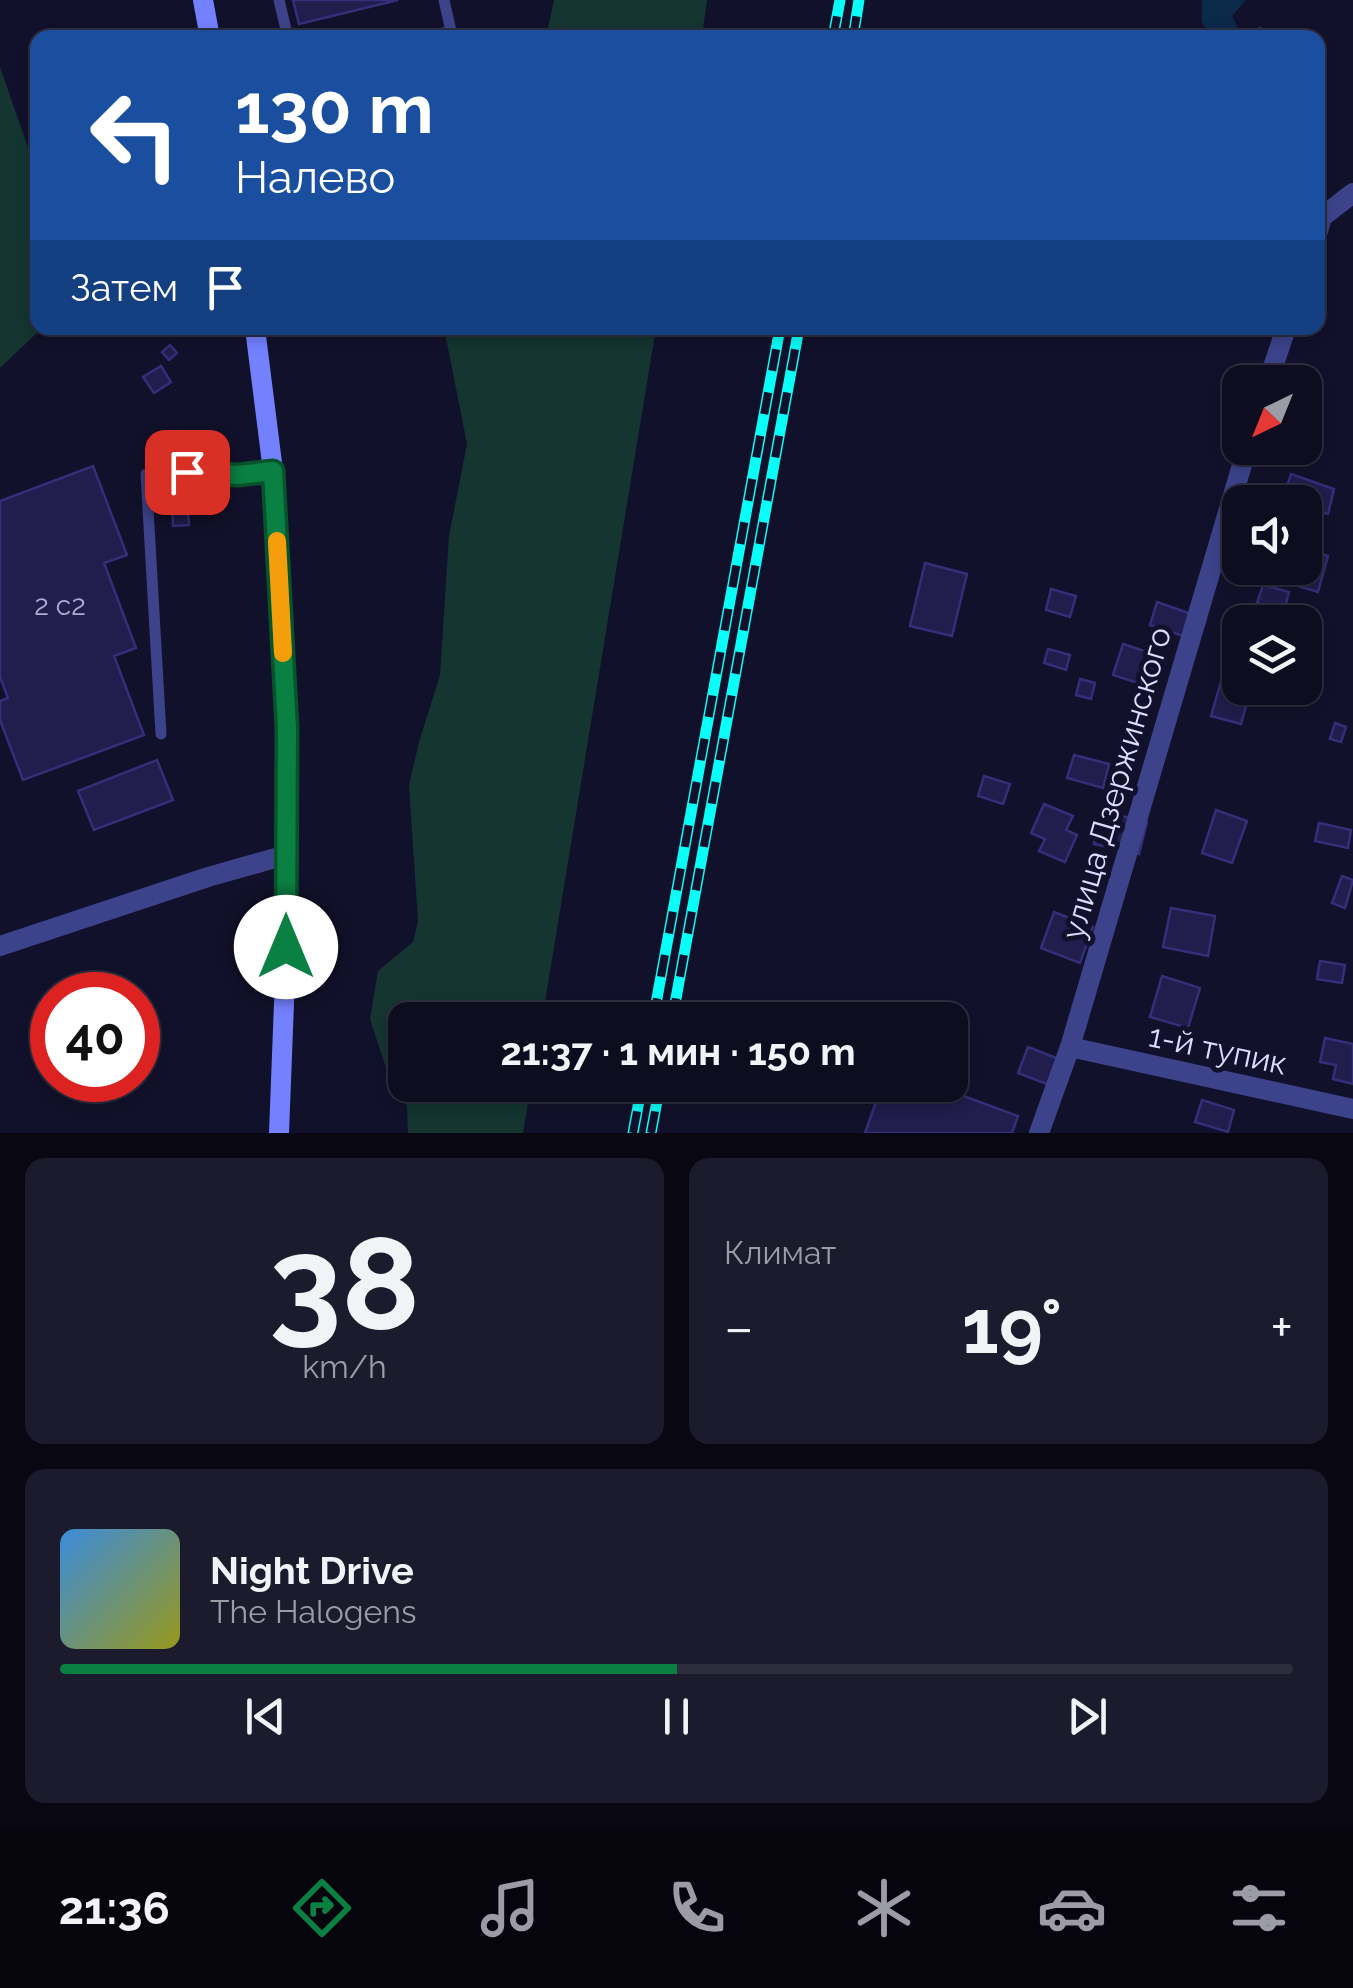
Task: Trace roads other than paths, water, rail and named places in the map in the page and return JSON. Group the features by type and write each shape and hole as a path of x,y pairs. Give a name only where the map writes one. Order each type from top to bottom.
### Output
{"street":[{"path":"203,0 209,30"},
{"path":"1325,214 1353,193"},
{"path":"257,335 273,471 287,728 286,977 279,1133"},
{"path":"1274,365 1284,335"},
{"name":"улица Дзержинского","path":"1038,1133 1070,1047 1242,465"},
{"path":"0,946 286,855"},
{"name":"1-й тупик","path":"1070,1047 1353,1109"}],"lane":[{"path":"279,0 286,30"},
{"path":"444,0 451,30"},
{"path":"161,734 146,474 238,475 273,471"}],"water":[{"path":"1202,0 1246,0 1232,16 1238,30 1207,30 1202,23"}],"railway":[{"path":"834,30 840,0"},
{"path":"854,30 859,0"},
{"path":"656,1002 779,335"},
{"path":"675,1002 798,335"},
{"path":"633,1133 639,1102"},
{"path":"651,1133 657,1102"}]}
